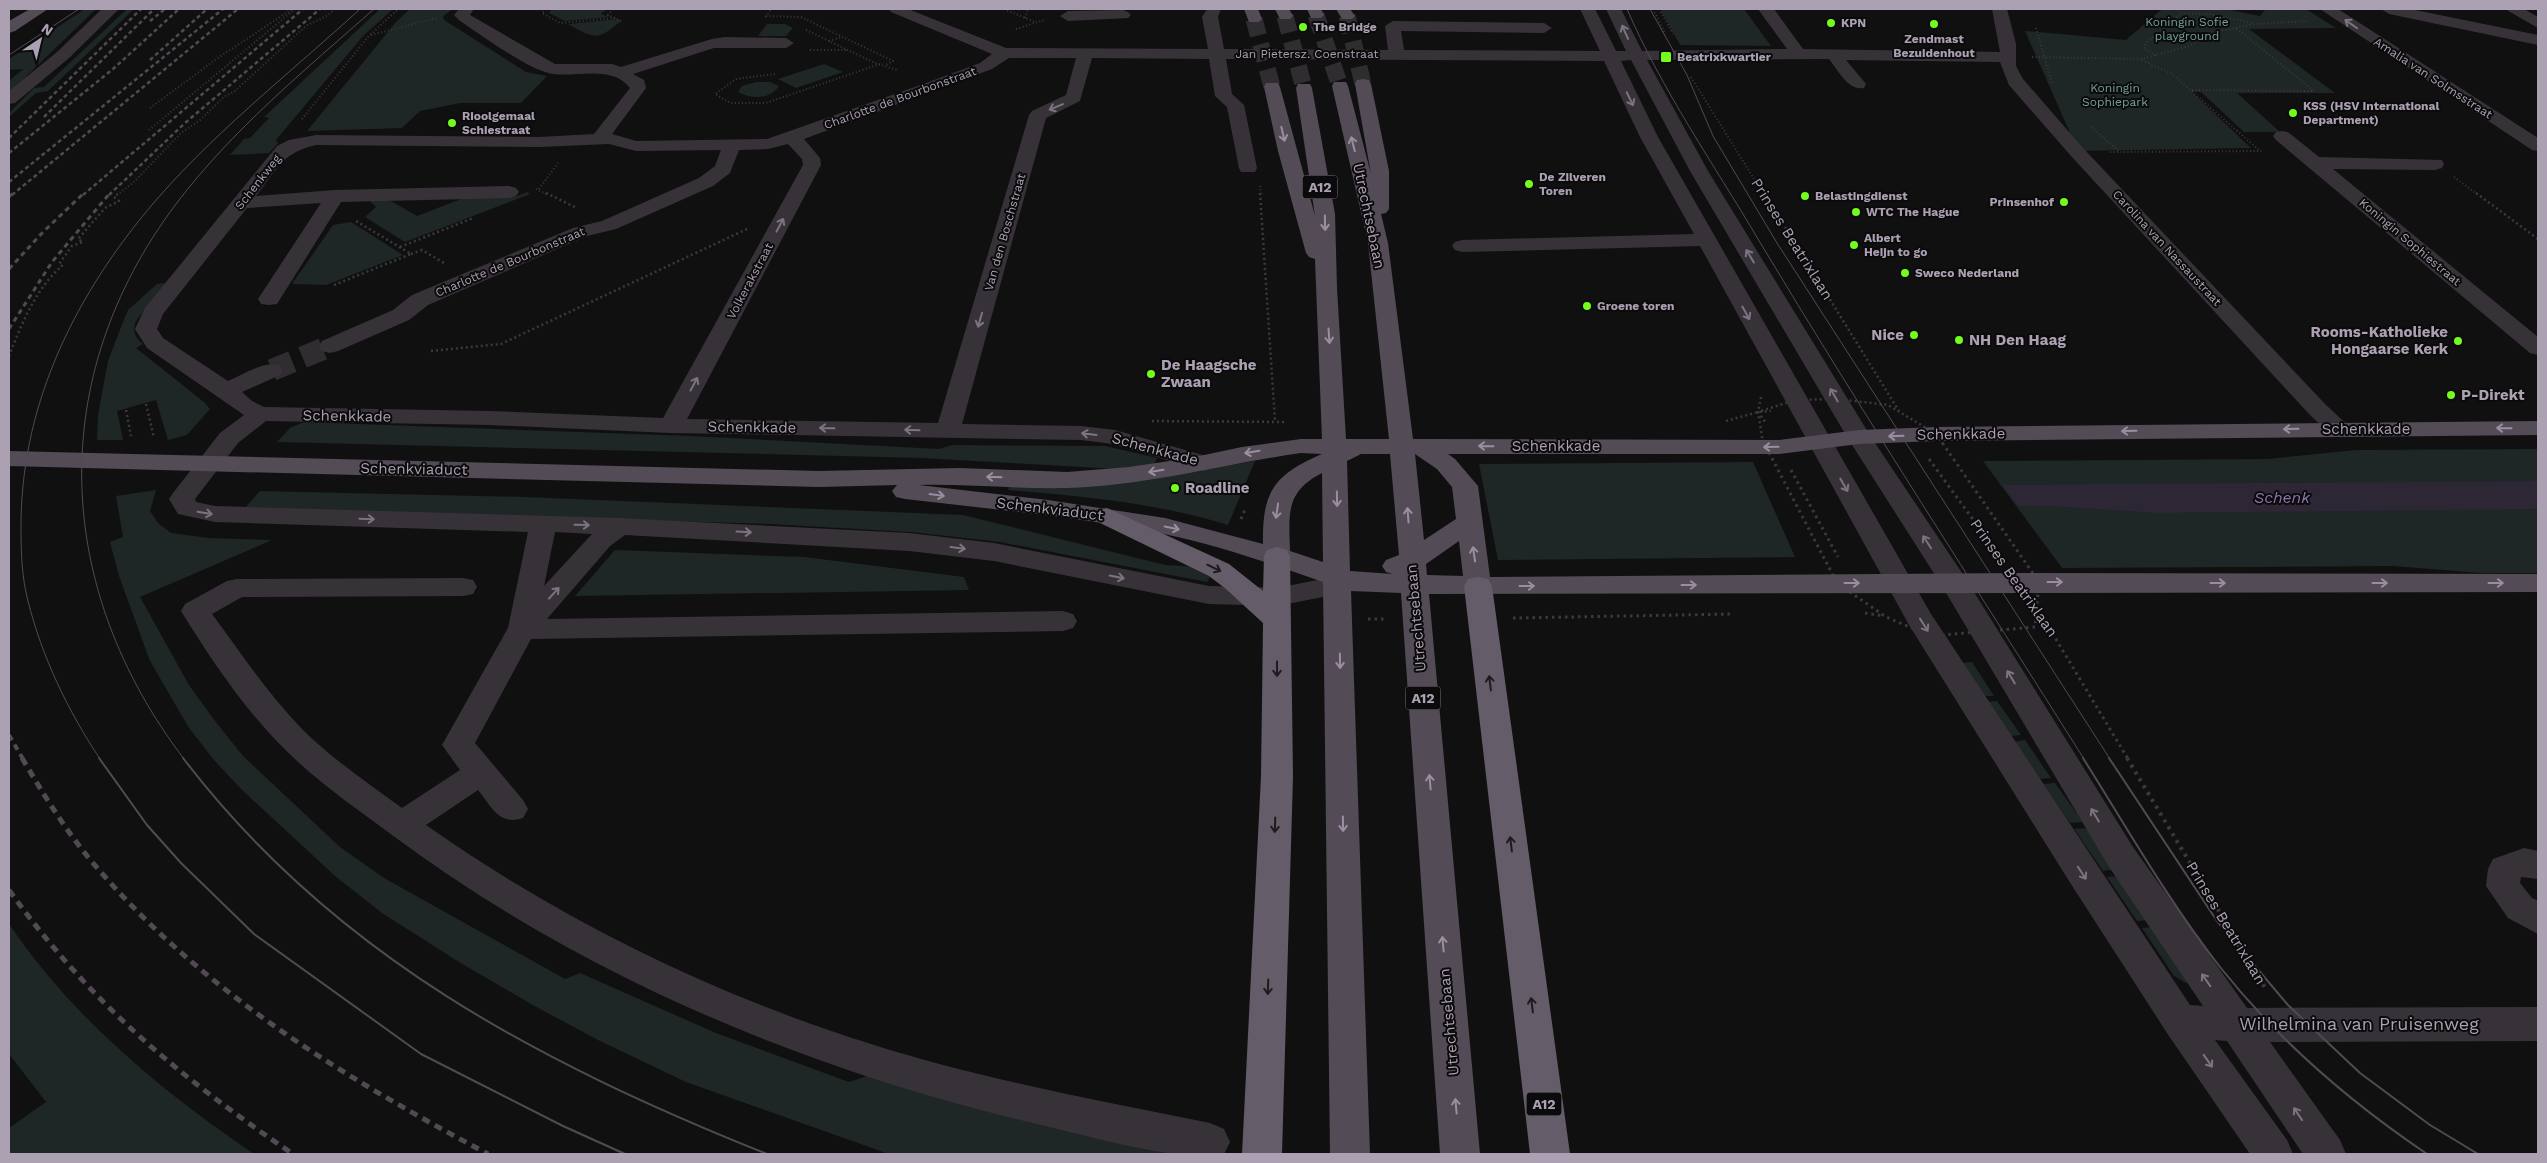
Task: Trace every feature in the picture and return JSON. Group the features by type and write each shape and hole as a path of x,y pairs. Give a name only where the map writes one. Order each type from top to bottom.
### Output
{"highway":[{"path":"1107,516 1159,543 1219,570 1236,582 1277,601"},
{"path":"1262,1154 1277,776 1277,601 1289,560"},
{"name":"A12","path":"1481,602 1550,1154"}],"main road":[{"path":"9,16 21,9"},
{"path":"9,28 40,9"},
{"path":"1363,84 1380,171 1378,243"},
{"name":"Utrechtsebaan","path":"1340,86 1378,243 1406,480 1460,1154"},
{"path":"1272,87 1287,152 1326,288"},
{"name":"A12","path":"1304,88 1325,214 1326,288 1336,480 1350,1154"},
{"name":"Schenkkade","path":"1204,463 1269,450 1301,446 1360,445 1428,448 1778,447 1859,437 1914,435 2538,428"},
{"path":"1360,445 1301,474 1290,484 1279,501 1276,520 1289,560 1352,582 1448,585 1481,602 1852,583 2538,583"},
{"path":"1428,448 1446,464 1465,486 1481,602"},
{"name":"Schenkviaduct","path":"9,459 819,480 960,476 1067,480 1129,475 1204,463"},
{"name":"Schenkviaduct","path":"819,480 1107,516 1172,528 1289,560"},
{"path":"1352,582 1418,557 1443,542 1469,522"}],"street":[{"path":"9,99 63,55 111,9"},
{"name":"Jan Pietersz. Coenstraat","path":"896,9 987,48 1005,53 1609,56"},
{"path":"1214,9 1210,17 1224,96 1235,105 1248,168"},
{"path":"1588,9 1649,137 1919,618 2018,774 2180,1021 2273,1154"},
{"path":"1614,9 1636,55 1698,171 1859,437 1954,583 2121,857 2326,1154"},
{"path":"1766,9 1798,54"},
{"name":"Carolina van Nassaustraat","path":"2000,9 2009,57 2008,66 2015,81 2077,152 2318,410 2340,429"},
{"name":"Amalia van Solmsstraat","path":"2328,9 2538,146"},
{"path":"2389,9 2538,40"},
{"path":"2513,9 2538,23"},
{"path":"466,10 462,15 465,18 542,65 553,69 602,68 619,73 638,84 638,88 599,138"},
{"path":"1068,16 1096,12 1123,15"},
{"path":"1544,28 1393,26 1399,54 1441,70 1507,72 1546,56"},
{"path":"619,73 712,44 725,42 786,43"},
{"name":"Charlotte de Bourbonstraat","path":"330,346 401,315 420,300 580,232 609,224 718,175 724,169 732,145 768,144 792,137 986,66 1005,53"},
{"name":"Van den Boschstraat","path":"948,431 1038,115 1068,102 1074,97 1084,53"},
{"path":"1609,56 1798,54 2009,57"},
{"path":"1834,55 1858,84"},
{"name":"Koningin Sophiestraat","path":"2282,136 2538,348"},
{"name":"Volkerakstraat","path":"671,426 812,165 811,158 792,137"},
{"name":"Schenkweg","path":"260,414 244,406 226,390 155,342 146,329 153,313 283,150 295,144 316,140 539,142 599,138 636,146 732,145"},
{"path":"2308,157 2435,164"},
{"path":"241,203 335,196 509,192"},
{"path":"269,299 335,196"},
{"path":"1462,246 1706,240"},
{"path":"226,390 272,370"},
{"path":"260,414 229,438 192,482 182,499 187,508 215,514 618,526 909,542 994,552 1209,595 1277,601 1352,582"},
{"name":"Schenkkade","path":"260,414 490,418 671,426 1081,433 1115,437 1204,463"},
{"path":"522,629 543,524"},
{"path":"512,809 458,746 522,629 601,540 618,526"},
{"path":"463,587 237,588 195,611 272,716 319,763 401,825 500,893 572,934 633,965 788,1031 886,1067 982,1093 1210,1142"},
{"path":"522,629 1063,621"},
{"path":"401,825 482,772"},
{"path":"2538,865 2524,862 2505,869 2503,886 2520,908 2538,919"},
{"name":"Wilhelmina van Pruisenweg","path":"2180,1021 2238,1025 2538,1024"}],"path":[{"path":"150,108 215,60 294,9"},
{"path":"149,130 294,9"},
{"path":"9,356 27,315 55,270 62,266 59,264 72,246 83,242 78,239 99,215 118,201 114,197 134,182 181,133 200,121 225,96 235,91 306,26 316,20 326,18 335,9"},
{"path":"295,144 288,136 369,36 398,9"},
{"path":"546,9 542,13 560,23 615,18"},
{"path":"613,9 608,15 622,21"},
{"path":"1004,9 1036,22"},
{"path":"1025,18 1028,9"},
{"name":"Prinses Beatrixlaan","path":"1653,9 1670,43 1914,435 2047,625 2287,1024"},
{"path":"1659,9 1673,34"},
{"path":"369,36 466,10"},
{"path":"2156,55 2144,50 2146,43 2181,13 2209,14 2255,24"},
{"path":"766,16 800,17 893,61 886,65"},
{"path":"2009,57 2141,60 2189,46 2209,33 2236,27 2255,24 2346,21"},
{"path":"2192,90 2314,91 2236,27"},
{"path":"2036,28 2046,57 2052,83 2057,90"},
{"path":"806,30 896,70"},
{"path":"829,41 843,37"},
{"path":"2141,60 2172,74 2260,151"},
{"path":"775,74 750,74 727,82 715,94 730,103 766,103 880,64"},
{"path":"2087,124 2119,152"},
{"path":"2077,152 2260,151 2308,157"},
{"path":"2435,164 2538,239"},
{"path":"1248,168 1259,176 1276,434 1269,450"},
{"path":"509,192 539,189 609,224"},
{"path":"431,351 501,344 788,209"},
{"path":"334,285 412,254 352,218"},
{"path":"146,404 154,441"},
{"path":"126,410 132,437"},
{"path":"1758,412 1852,583 1886,617 1861,612"},
{"path":"1231,543 1248,501"},
{"path":"1481,602 1549,618 1735,614"},
{"path":"1358,619 1396,618"}],"green space":[{"path":"85,9 96,9 9,93 9,81 23,69 9,70 9,59"},
{"path":"127,9 134,9 48,91 36,93 9,117 9,113 34,88 44,87"},
{"path":"380,9 393,9 363,36 276,140 278,143 269,153 230,155 244,139 250,138 269,118 264,117"},
{"path":"410,9 453,9 443,16 444,20 526,72 547,76 521,103 460,103 420,111 402,128 307,131 396,22"},
{"path":"552,9 606,9 601,14 609,17 565,21 549,13"},
{"path":"1660,9 1744,9 1771,46 1680,45"},
{"name":"Koningin Sophiepark","path":"2162,9 2225,9 2260,16 2266,9 2306,9 2336,28 2249,29 2335,93 2237,93 2280,132 2244,132 2201,92 2192,92 2251,148 2078,151 2025,31 2126,40"},
{"path":"618,19 621,21 607,32 596,36 584,33 568,24"},
{"path":"767,24 785,24 793,28 786,36 758,36"},
{"path":"824,64 843,72 796,88 778,79"},
{"path":"756,82 770,82 779,86 771,94 760,97 738,92 742,86"},
{"path":"527,192 530,194 405,242 365,217 376,207 367,198 382,196 417,216 464,198 517,196"},
{"path":"351,222 403,255 326,285 292,284 333,225"},
{"path":"166,283 136,321 135,334 143,344 136,348 204,402 210,409 187,435 168,440 156,400 117,411 123,440 97,440 98,415 108,361 128,310 157,284"},
{"path":"304,422 691,436 939,449 952,445 1105,446 1157,458 1154,465 1118,469 922,458 277,442 290,428"},
{"path":"2538,449 2538,573 2481,573 2393,566 2062,568 1983,461 2267,459 2356,450"},
{"path":"1255,461 1228,525 1201,517 1147,506 1091,498 1008,490 1010,485 1136,481"},
{"path":"1753,462 1795,557 1498,560 1479,464"},
{"path":"156,490 150,511 158,523 171,533 209,538 272,540 140,597 189,685 243,756 340,847 384,878 565,979 580,973 716,1033 849,1082 867,1076 941,1098 1198,1154 889,1154 686,1082 598,1040 531,1004 459,962 382,913 335,876 241,789 214,760 189,728 150,661 119,576 110,542 123,537 116,496"},
{"path":"260,491 525,497 963,515 1165,565 1199,567 1212,574 1207,582 1000,542 911,532 770,524 244,509"},
{"path":"615,550 804,557 964,577 969,590 575,596"},
{"path":"1972,662 1994,696 1982,696 1961,663"},
{"path":"1997,701 2021,735 2009,736 1985,702"},
{"path":"2025,740 2051,778 2038,779 2012,742"},
{"path":"2055,783 2083,822 2070,823 2043,784"},
{"path":"2087,828 2116,869 2103,871 2074,829"},
{"path":"2120,876 2150,920 2137,921 2107,877"},
{"path":"9,924 61,991 120,1050 185,1104 254,1154 9,1154 9,1128 46,1102 9,1054"},
{"path":"2155,927 2189,980 2186,983 2174,976 2142,928"}],"water":[{"name":"Schenk","path":"2538,481 2538,509 2157,513 2051,506 2018,506 2002,485"}],"tunnel":[{"path":"1316,15 1340,86"},
{"path":"1285,16 1304,88"},
{"path":"1347,16 1363,84"},
{"path":"1254,19 1272,87"},
{"path":"272,370 330,346"}],"tram line":[{"path":"9,55 79,9"},
{"path":"100,759 77,722 48,663 24,584 21,539 23,486 30,442 40,401 55,360 73,321 119,247 146,212 170,184 222,132 360,9"},
{"path":"184,759 141,693 109,624 89,554 82,482 86,411 104,340 133,271 176,204 245,126 374,9"},
{"path":"1627,9 1656,68 1689,126 1838,370 2084,759"},
{"path":"1650,9 1687,75 1713,136 1777,243 2110,759"},
{"path":"99,758 147,825 181,863 254,934 421,1054 563,1126 625,1154"},
{"path":"183,758 242,828 306,891 374,946 446,996 522,1041 601,1082 767,1154"},
{"path":"2083,758 2183,917 2242,994 2316,1068 2370,1113 2427,1154"},
{"path":"2109,758 2217,921 2288,1005 2360,1073 2430,1125 2478,1154"}],"railway":[{"path":"9,138 141,9"},
{"path":"44,117 154,9"},
{"path":"150,21 165,9"},
{"path":"9,153 113,69 179,9"},
{"path":"150,60 207,9"},
{"path":"9,182 223,9"},
{"path":"12,195 238,9"},
{"path":"83,195 303,9"},
{"path":"109,195 185,123 320,9"},
{"path":"9,197 13,193"},
{"path":"9,269 43,232 84,193"},
{"path":"9,329 52,262 110,193"},
{"path":"9,735 23,759"},
{"path":"22,758 58,816 88,857 141,915 185,956 231,994 280,1030 330,1063 382,1095 488,1154"},
{"path":"9,890 71,968 138,1035 212,1096 293,1154"}],"place":[{"name":"KPN","path":"1831,23"},
{"name":"Zendmast Bezuidenhout","path":"1934,24"},
{"name":"The Bridge","path":"1303,27"},
{"name":"Beatrixkwartier","path":"1666,57"},
{"name":"KSS (HSV International Department)","path":"2293,113"},
{"name":"Rioolgemaal Schiestraat","path":"452,123"},
{"name":"De Zilveren Toren","path":"1529,184"},
{"name":"Belastingdienst","path":"1805,196"},
{"name":"Prinsenhof","path":"2064,202"},
{"name":"WTC The Hague","path":"1856,212"},
{"name":"Albert Heijn to go","path":"1854,245"},
{"name":"Sweco Nederland","path":"1905,273"},
{"name":"Groene toren","path":"1587,306"},
{"name":"Nice","path":"1914,335"},
{"name":"NH Den Haag","path":"1959,340"},
{"name":"Rooms-Katholieke Hongaarse Kerk","path":"2458,341"},
{"name":"De Haagsche Zwaan","path":"1151,374"},
{"name":"P-Direkt","path":"2451,395"},
{"name":"Roadline","path":"1175,488"}],"park label":[{"name":"Koningin Sofie playground","path":"2187,29"}]}
